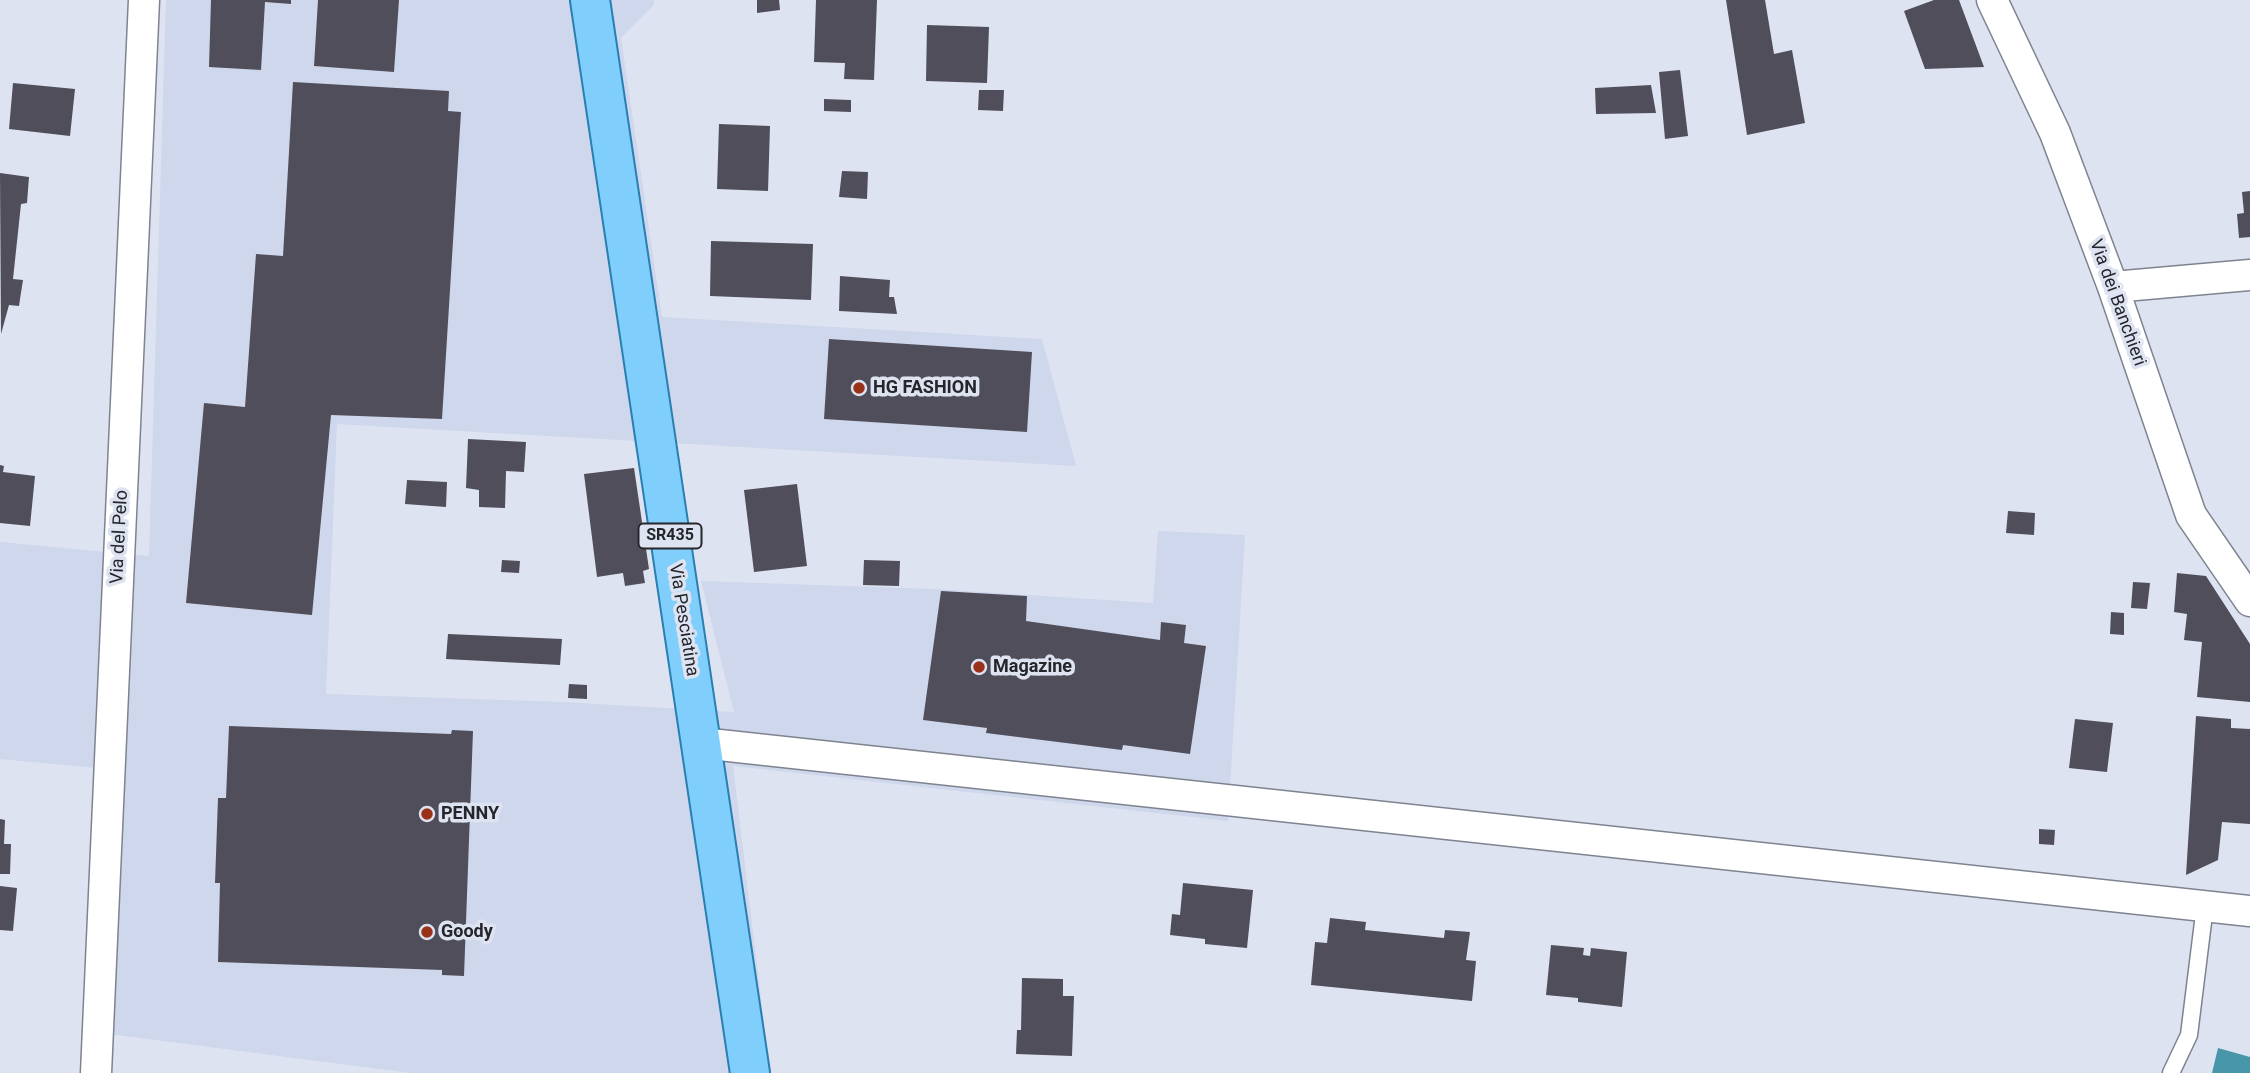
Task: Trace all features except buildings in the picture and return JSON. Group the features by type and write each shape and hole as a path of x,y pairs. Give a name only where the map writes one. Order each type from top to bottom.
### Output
{"main road":[{"name":"Via Pesciatina","path":"590,0 750,1073"}],"street":[{"name":"Via del Pelo","path":"96,1073 144,0"},
{"name":"Via dei Banchieri","path":"1992,0 2055,133 2113,286 2191,515 2250,601"},
{"path":"2113,286 2250,275"},
{"path":"701,743 2250,911"}],"lane":[{"path":"2171,1073 2189,1035 2206,906"}],"shaded area":[{"path":"166,0 654,0 654,5 621,38 662,317 1042,339 1076,466 337,424 326,694 563,702 734,712 701,581 934,589 1153,603 1158,531 1245,535 1228,821 733,766 770,1073 410,1073 86,1031 96,768 0,759 0,542 149,556"}],"water":[{"path":"2218,1048 2250,1057 2250,1073 2212,1073"}],"place":[{"name":"HG FASHION","path":"859,388"},
{"name":"Magazine","path":"979,667"},
{"name":"PENNY","path":"427,814"},
{"name":"Goody","path":"427,932"}]}
